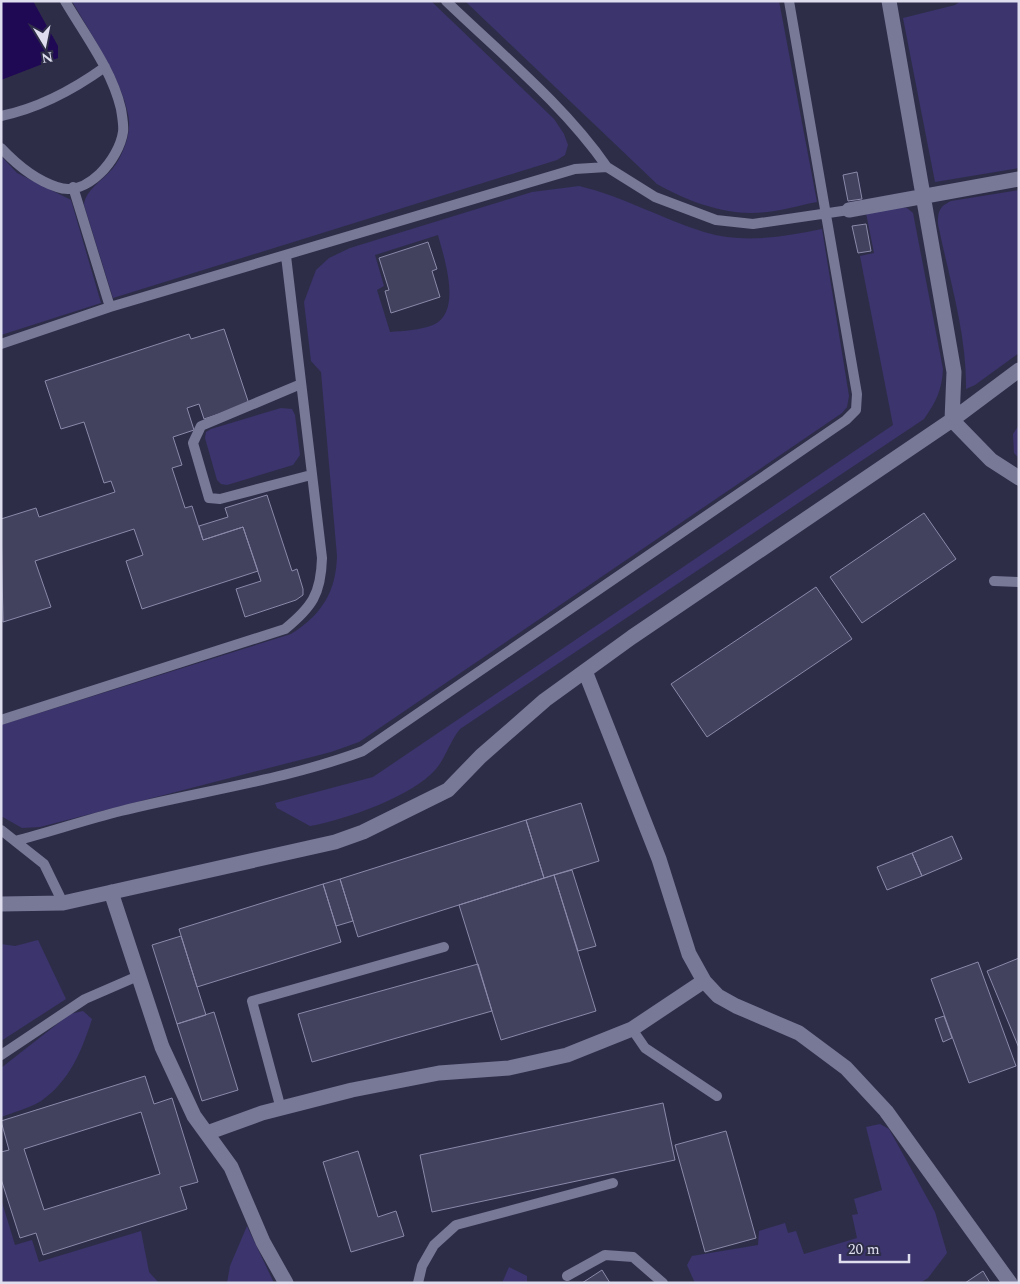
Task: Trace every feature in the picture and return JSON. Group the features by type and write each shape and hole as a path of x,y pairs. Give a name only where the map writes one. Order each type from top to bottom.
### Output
{"street":[{"path":"889,1 954,372 952,420 991,460 1019,478"},
{"path":"849,210 1019,179"},
{"path":"1,904 63,903 335,842 363,832 448,790 481,756 545,700 952,420 1019,370"},
{"path":"585,671 659,860 689,954 704,981 718,996 736,1006 799,1033 846,1068 886,1111 1010,1283"},
{"path":"111,892 162,1048 194,1116 231,1166 263,1242 286,1283"},
{"path":"207,1133 280,1109 352,1090 439,1073 509,1068 567,1055 632,1029 704,981"}],"lane":[{"path":"1,148 19,168 58,188 73,187 86,184 104,172 123,132 121,109 105,67 65,1"},
{"path":"446,1 570,120 607,167 655,197 716,220 753,224 849,210"},
{"path":"15,841 121,812 235,787 325,764 363,751 846,420 856,410 857,394 789,1"},
{"path":"1,116 49,101 78,86 105,67"},
{"path":"1,344 110,307 286,256 555,174 575,169 607,167"},
{"path":"73,187 110,307"},
{"path":"1,720 285,629 305,613 316,596 322,579 322,558 286,256"},
{"path":"301,384 201,426 193,443 208,498 220,499 311,475"},
{"path":"994,581 1019,582"},
{"path":"1,830 44,864 63,903"},
{"path":"280,1109 252,1002 444,947"},
{"path":"1,1055 84,999 138,976"},
{"path":"632,1029 644,1048 717,1096"},
{"path":"418,1283 422,1266 434,1245 456,1225 614,1183"},
{"path":"567,1276 605,1255 633,1257 663,1283"}],"shaded area":[{"path":"1,1 33,1 58,46 58,58 1,80"},
{"path":"72,1 431,1 554,119 564,134 568,145 565,155 557,160 113,298 84,205 88,194 116,164 127,140 129,120 124,100 112,71"},
{"path":"465,1 779,1 817,202 768,212 727,211 679,195 657,184"},
{"path":"961,1 1019,1 1019,168 935,182 903,18 955,5"},
{"path":"1,156 17,173 71,200 101,303 1,335"},
{"path":"579,186 595,190 704,232 733,238 778,237 822,229 849,396 847,407 842,413 359,742 331,752 40,827 22,828 1,816 1,725 291,634 311,619 325,602 334,581 337,556 321,372 311,361 304,302 316,270 329,258 350,248 532,192","holes":["438,235 449,284 447,309 442,318 433,325 412,330 390,332 377,290 384,286 375,255"]},
{"path":"1019,190 1019,353 975,385 966,389 964,348 938,224 939,213 944,205 951,201"},
{"path":"898,207 907,208 913,213 943,369 938,396 924,419 460,729 436,769 412,788 378,805 325,823 310,826 277,808 275,803 373,777 893,425 860,256 874,253 866,213"},
{"path":"281,408 292,409 295,415 300,455 293,465 227,485 221,484 217,480 205,438 206,432"},
{"path":"1019,425 1019,458 1014,453 1013,434"},
{"path":"38,940 66,999 1,1041 1,944 15,946"},
{"path":"83,1011 92,1019 74,1064 60,1084 41,1101 1,1117 1,1068 70,1014"},
{"path":"880,1124 889,1129 935,1212 947,1253 928,1278 920,1283 696,1283 694,1281 687,1265 692,1256 758,1245 759,1231 785,1223 788,1233 796,1231 804,1254 857,1238 852,1215 858,1214 854,1199 882,1190 866,1127"},
{"path":"1,1199 15,1245 32,1240 39,1262 141,1231 149,1272 159,1283 1,1283"},
{"path":"247,1226 274,1283 227,1283 230,1266"},
{"path":"509,1267 527,1276 527,1283 502,1283"}],"building":[{"path":"857,172 862,199 848,201 843,175"},
{"path":"866,224 871,251 858,253 852,226"},
{"path":"428,242 437,269 432,271 440,297 391,313 385,291 389,290 379,258"},
{"path":"224,329 249,404 204,419 199,404 187,408 194,430 173,437 182,465 172,468 185,508 192,506 203,540 243,527 258,571 142,609 126,561 143,555 134,529 35,561 51,607 3,622 1,519 36,508 39,517 115,492 111,481 104,483 84,422 61,429 45,381 189,334 191,339"},
{"path":"267,495 292,571 297,569 303,595 296,600 245,617 236,589 261,581 243,527 203,540 199,526 228,517 225,508"},
{"path":"924,513 956,559 862,623 830,577"},
{"path":"816,587 852,639 707,737 671,684"},
{"path":"581,803 599,861 544,878 526,820"},
{"path":"526,820 544,878 358,937 340,879"},
{"path":"952,836 962,859 922,876 912,853"},
{"path":"912,853 922,876 887,890 877,867"},
{"path":"572,870 596,946 578,951 554,875"},
{"path":"554,875 596,1011 501,1040 459,905"},
{"path":"340,879 353,921 336,926 323,884"},
{"path":"323,884 341,942 197,987 179,929"},
{"path":"181,936 206,1015 177,1024 152,945"},
{"path":"1019,958 1019,1048 987,971"},
{"path":"978,962 1016,1066 969,1083 931,979"},
{"path":"478,964 492,1011 312,1062 298,1014"},
{"path":"214,1012 238,1090 202,1101 177,1024"},
{"path":"944,1016 952,1038 943,1042 935,1019"},
{"path":"145,1076 154,1104 172,1098 198,1182 180,1187 187,1209 43,1255 36,1233 20,1238 1,1179 1,1152 9,1150 1,1121","holes":["141,1112 160,1174 44,1210 24,1149"]},
{"path":"663,1103 675,1160 432,1212 420,1155"},
{"path":"726,1131 756,1238 705,1252 675,1145"},
{"path":"358,1151 378,1217 396,1211 404,1236 351,1252 323,1162"},
{"path":"602,1270 610,1283 582,1283"},
{"path":"983,1271 990,1283 965,1283"}]}
